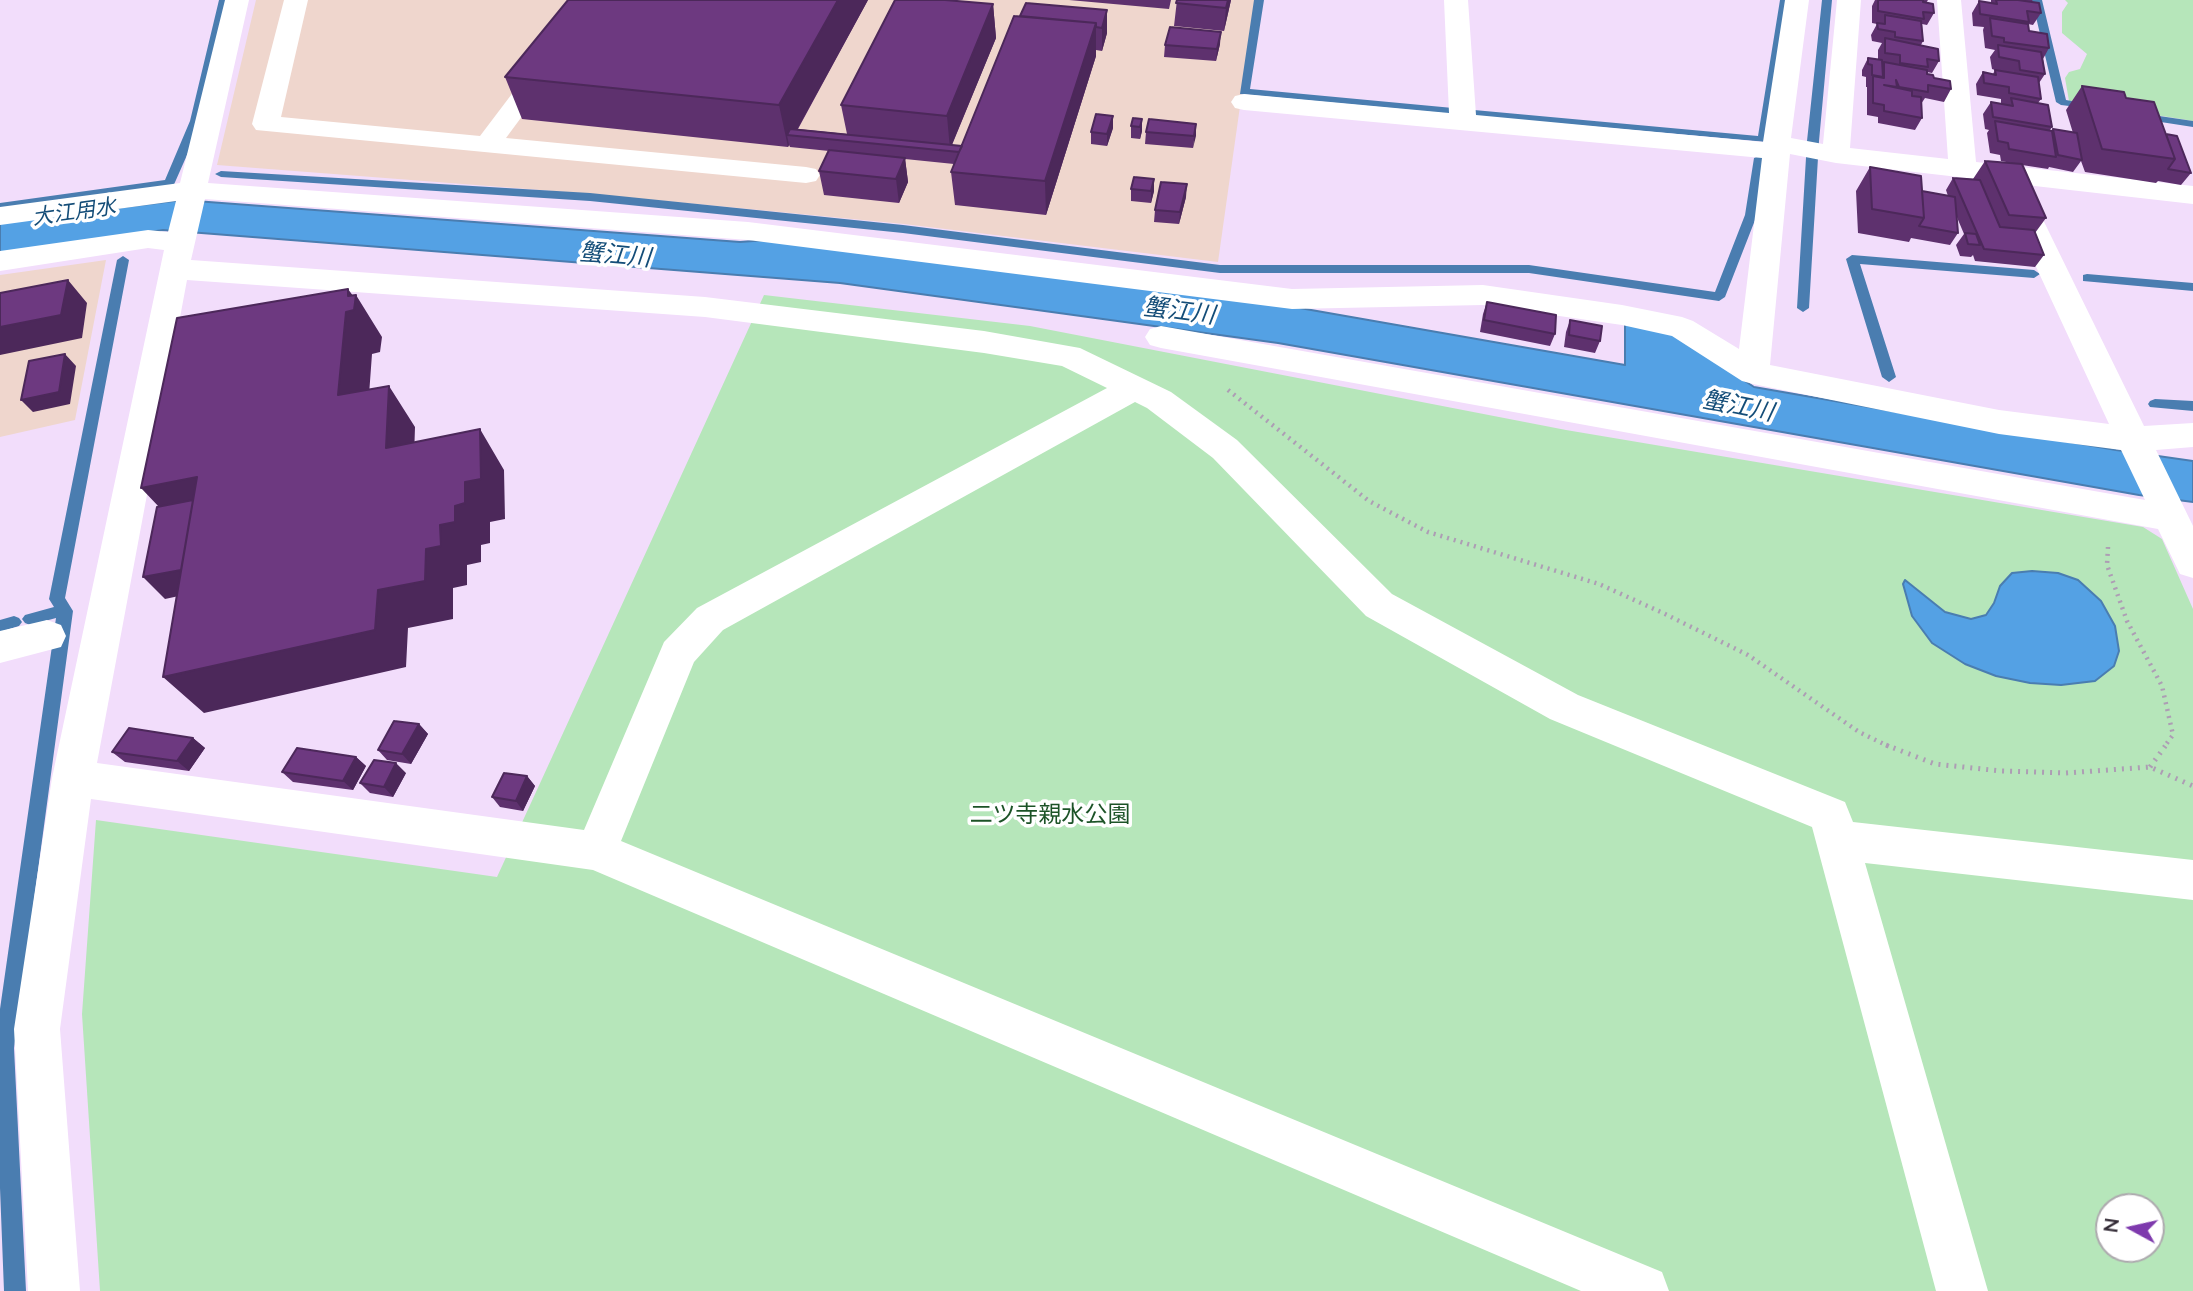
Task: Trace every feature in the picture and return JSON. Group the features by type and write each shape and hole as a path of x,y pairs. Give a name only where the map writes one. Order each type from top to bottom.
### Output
{"street":[{"path":"54,1291 37,1029 73,778 179,249 237,0"},
{"path":"296,0 266,124 806,175"},
{"path":"487,145 596,0"},
{"path":"1456,0 1462,122"},
{"path":"1753,373 1797,0"},
{"path":"1832,154 1849,0"},
{"path":"1949,0 1963,170"},
{"path":"1244,102 1781,147 2193,195"},
{"path":"2008,175 2193,564"},
{"path":"0,216 193,190 748,231 1292,299 1483,295 1622,315 1682,328 1753,373 1999,422 2133,439 2193,435"},
{"path":"0,261 148,239 179,249 705,307 984,342 1069,356 1159,400 1224,449 1380,605 1564,707 1830,815 1962,1291"},
{"path":"1161,337 2171,518"},
{"path":"596,851 678,653 710,619 1135,388"},
{"path":"0,647 47,636"},
{"path":"73,778 596,851 1643,1291"},
{"path":"1837,840 2193,880"}],"path":[{"path":"1226,389 1369,501 1428,532 1599,584 1652,608 1748,656 1859,732 1890,747 1935,764 2001,771 2066,774 2150,767 2193,786"},
{"path":"2114,508 2107,565 2127,621 2162,686 2173,735 2150,767"}],"shaded area":[{"path":"256,0 1255,0 1218,262 904,224 592,194 217,165"},
{"path":"106,260 75,420 0,437 0,275"}],"green space":[{"path":"2065,0 2193,0 2193,121 2069,101 2065,78 2069,72 2080,69 2087,54 2062,33 2062,12 2068,3"},
{"name":"二ツ寺親水公園","path":"764,295 1030,326 1566,430 2143,527 2162,539 2193,609 2193,1291 100,1291 82,1014 96,820 497,877"}],"water":[{"name":"蟹江川","path":"182,200 740,242 767,240 1277,304 1625,365 1625,318 1665,327 1754,387 2193,461 2193,502 2139,495 1278,343 840,283 163,230 0,255 0,222"},
{"path":"2012,573 2058,573 2078,580 2101,601 2115,626 2119,651 2114,666 2095,681 2061,685 2030,683 1996,676 1965,664 1932,643 1912,616 1903,584 1905,580 1945,612 1971,619 1986,615 2000,586"}],"building":[{"path":"568,0 838,0 779,105 505,77"},
{"path":"895,0 993,4 947,116 841,105"},
{"path":"1177,0 1228,0 1226,8 1176,3"},
{"path":"1878,0 1923,0 1933,4 1934,13 1923,12 1924,19 1878,11"},
{"path":"1996,0 2039,3 2041,13 2027,11 2029,22 1980,14 1979,1 1997,4"},
{"path":"1026,3 1107,10 1102,28 1096,27 1096,23 1020,16"},
{"path":"1885,15 1921,21 1923,41 1895,37 1895,32 1878,29 1877,23 1885,24"},
{"path":"1014,16 1096,23 1045,181 951,172"},
{"path":"1990,18 2028,24 2029,31 2047,34 2049,48 2004,42 2004,38 1992,36"},
{"path":"1170,27 1221,32 1217,49 1165,45"},
{"path":"1885,38 1938,49 1939,61 1927,59 1928,67 1900,63 1900,55 1885,53"},
{"path":"1998,45 2041,52 2045,74 2020,70 2019,61 1999,57"},
{"path":"1868,58 1882,60 1883,77 1872,75 1872,65 1868,64"},
{"path":"1884,62 1927,70 1927,74 1933,75 1934,78 1950,81 1951,89 1928,85 1928,92 1899,87 1896,80 1897,87 1884,85 1912,91 1912,96 1921,97 1922,118 1884,111 1884,105 1873,103 1873,76 1884,78"},
{"path":"1995,70 2038,77 2041,99 2009,93 2009,87 1984,83 1983,72 1996,75"},
{"path":"2082,86 2124,92 2126,98 2154,102 2175,159 2102,149"},
{"path":"2011,98 2048,105 2052,127 1993,117 1991,102 2013,106"},
{"path":"1096,114 1113,116 1107,134 1091,132"},
{"path":"1133,118 1142,119 1140,127 1131,126"},
{"path":"1149,119 1196,124 1194,136 1146,132"},
{"path":"1995,121 2052,131 2056,157 2009,149 2008,143 1998,141"},
{"path":"790,129 962,146 959,152 787,135"},
{"path":"2053,129 2077,133 2082,160 2058,155"},
{"path":"2166,134 2177,136 2191,173 2168,169 2175,159"},
{"path":"829,150 905,158 896,179 819,171"},
{"path":"1985,161 2022,164 2046,218 2009,215"},
{"path":"1870,167 1921,176 1924,218 1872,209"},
{"path":"1134,177 1154,179 1151,191 1131,189"},
{"path":"1953,178 1980,180 2000,227 2034,230 2044,255 1984,249"},
{"path":"1161,182 1187,184 1180,212 1155,210"},
{"path":"1922,191 1955,197 1958,233 1919,226 1924,218"},
{"path":"1965,233 1976,234 1980,245 1968,244"},
{"path":"68,280 61,315 0,327 0,293"},
{"path":"348,289 348,296 356,295 354,310 346,312 338,395 389,386 386,448 480,429 481,479 465,482 465,503 455,506 455,522 440,525 441,546 426,549 425,581 378,590 375,630 163,677 197,477 141,488 177,318"},
{"path":"1487,302 1556,315 1555,334 1484,320"},
{"path":"1570,320 1602,326 1600,341 1569,335"},
{"path":"65,354 59,392 21,400 29,361"},
{"path":"193,500 181,570 143,577 157,507"},
{"path":"394,721 419,724 402,754 378,750"},
{"path":"129,728 193,738 177,761 112,752"},
{"path":"297,748 356,757 343,781 282,772"},
{"path":"374,760 396,763 384,787 360,783"},
{"path":"504,773 527,776 516,801 492,797"}],"waterway":[{"path":"170,183 196,121 224,0"},
{"path":"1259,0 1244,92 1453,111"},
{"path":"1474,113 1763,140 1785,0"},
{"path":"1803,308 1813,141 1827,0"},
{"path":"2037,0 2061,102 2089,107"},
{"path":"2139,116 2193,124"},
{"path":"221,174 590,197 903,229 1220,269 1529,269 1719,297 1751,215 1760,158"},
{"name":"大江用水","path":"0,207 170,183"},
{"path":"168,187 170,183"},
{"path":"1889,377 1852,259 2034,274"},
{"path":"15,1291 4,1048 65,611 57,599 123,260"},
{"path":"2087,278 2193,287"},
{"path":"2155,404 2193,406"},
{"path":"30,619 64,610"},
{"path":"0,626 14,622"}]}
